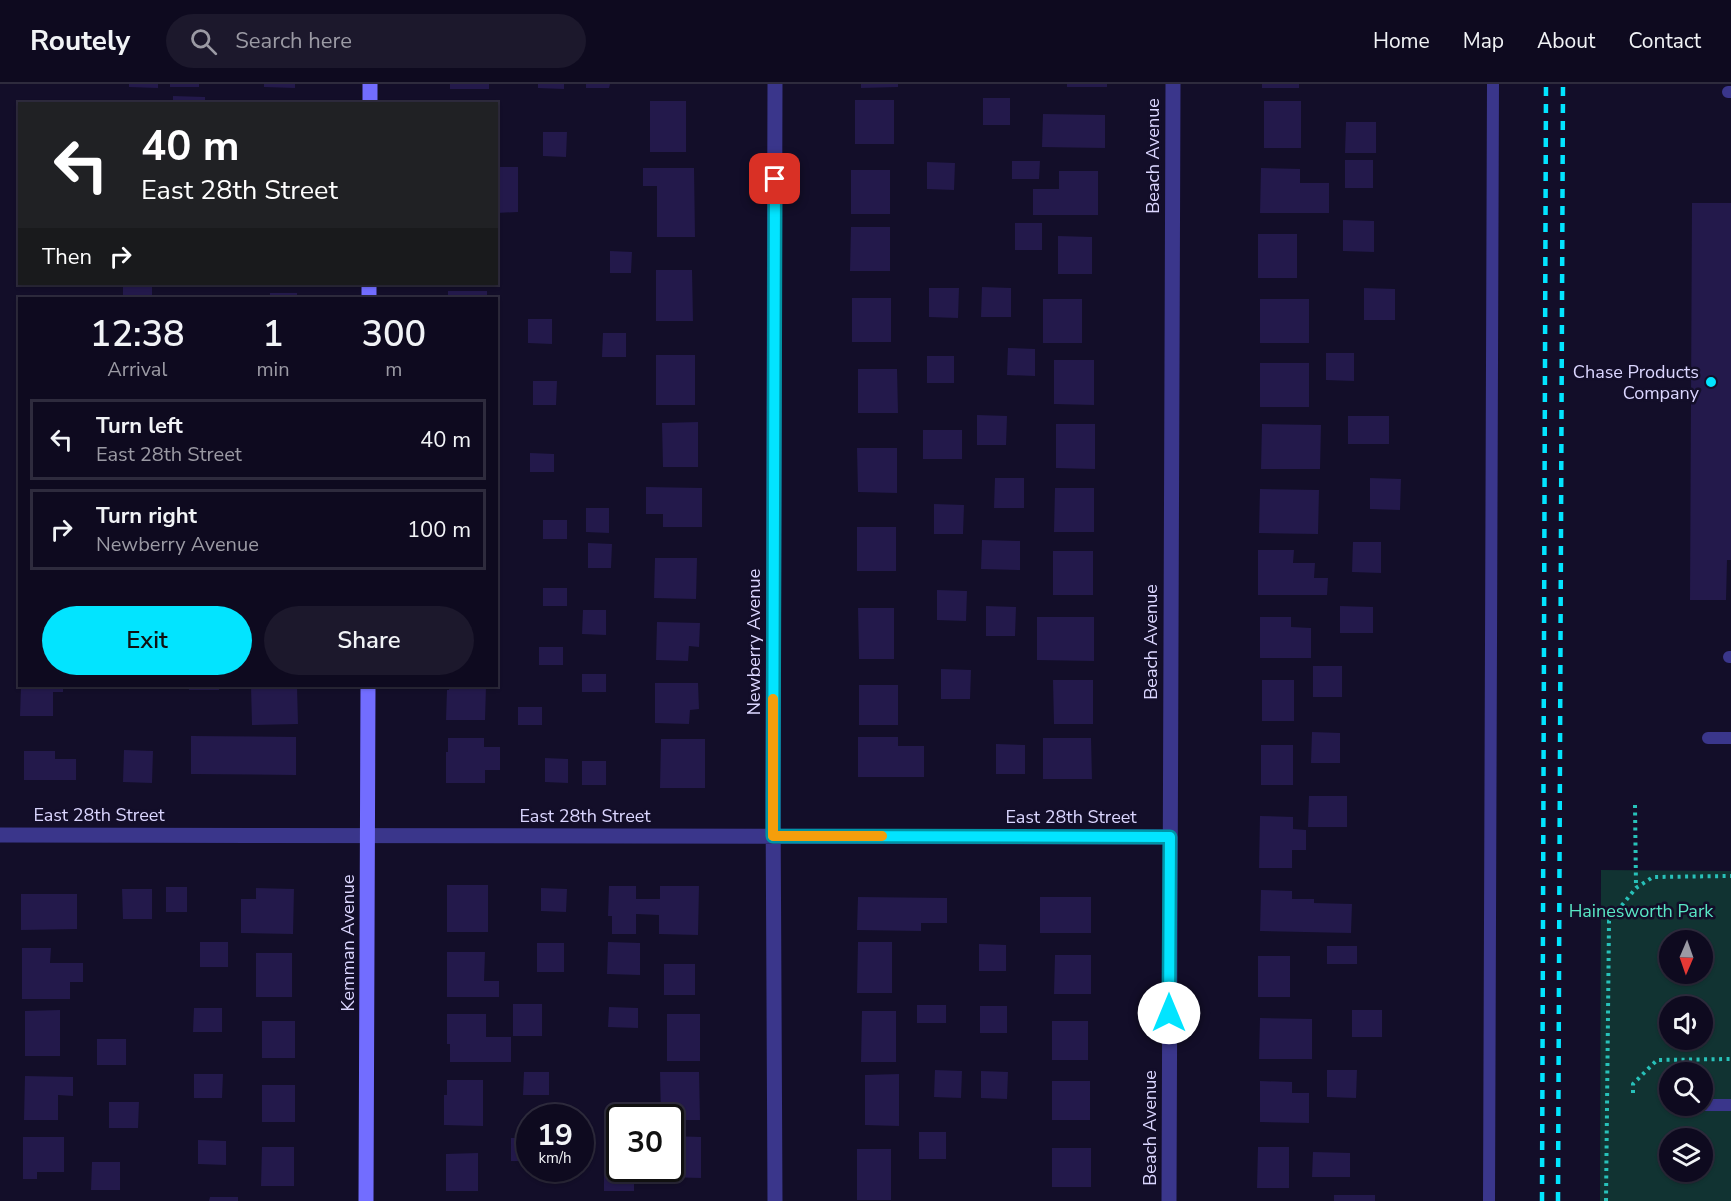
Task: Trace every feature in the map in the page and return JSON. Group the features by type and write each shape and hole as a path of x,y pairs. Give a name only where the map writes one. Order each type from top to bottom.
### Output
{"street":[{"path":"370,84 370,102"},
{"name":"Newberry Avenue","path":"775,84 773,836 775,1201"},
{"name":"Beach Avenue","path":"1169,1201 1173,84"},
{"name":"Kemman Avenue","path":"366,1201 368,687"},
{"name":"East 28th Street","path":"0,835 1170,837"}],"lane":[{"path":"1489,1201 1493,84"},
{"path":"1708,738 1731,738"},
{"path":"1713,1105 1731,1105"}],"path":[{"path":"1635,805 1636,888"},
{"path":"1606,1201 1609,921 1636,888 1653,877 1731,876"},
{"path":"1633,1093 1633,1084 1658,1060 1731,1059"}],"green space":[{"name":"Hainesworth Park","path":"1601,870 1731,871 1731,1201 1600,1201"}],"building":[{"path":"129,84 158,84 158,88 129,87"},
{"path":"170,84 199,84 199,87 170,87"},
{"path":"264,84 295,84 295,88 264,87"},
{"path":"450,84 489,84 489,89 450,89"},
{"path":"538,84 564,84 564,89 538,88"},
{"path":"586,84 610,84 609,88 586,88"},
{"path":"861,84 898,84 898,87 861,88"},
{"path":"1067,84 1107,84 1107,87 1067,87"},
{"path":"1262,84 1299,84 1299,88 1262,88"},
{"path":"173,96 205,97 205,102 173,102"},
{"path":"983,98 1010,98 1010,125 983,125"},
{"path":"855,100 894,100 894,144 855,144"},
{"path":"650,101 686,101 686,152 650,152"},
{"path":"1264,101 1301,101 1301,148 1264,148"},
{"path":"1043,114 1105,115 1105,148 1042,147"},
{"path":"1346,122 1376,122 1376,153 1345,153"},
{"path":"543,132 567,132 566,157 543,156"},
{"path":"1345,160 1373,160 1373,188 1345,188"},
{"path":"1012,161 1040,161 1039,179 1012,179"},
{"path":"927,162 955,163 954,190 927,189"},
{"path":"498,167 518,167 518,212 498,213"},
{"path":"643,168 694,168 695,237 657,237 657,186 643,186"},
{"path":"1261,168 1300,169 1300,183 1329,183 1329,213 1260,213"},
{"path":"851,170 890,170 890,214 851,214"},
{"path":"1059,171 1098,171 1098,215 1033,215 1033,189 1059,189"},
{"name":"Chase Products Company","path":"1692,203 1731,203 1731,560 1727,560 1726,600 1690,600"},
{"path":"1343,220 1374,221 1374,252 1343,251"},
{"path":"1015,223 1042,223 1042,250 1015,250"},
{"path":"851,227 890,227 890,271 850,271"},
{"path":"1258,234 1297,234 1297,278 1258,278"},
{"path":"1058,236 1092,237 1092,274 1058,274"},
{"path":"610,251 632,252 631,273 610,273"},
{"path":"656,270 692,270 693,321 656,321"},
{"path":"123,287 152,287 152,297 123,297"},
{"path":"982,287 1011,288 1011,317 981,317"},
{"path":"929,288 959,288 958,318 929,317"},
{"path":"1364,288 1395,289 1395,320 1364,320"},
{"path":"448,291 487,291 487,297 448,297"},
{"path":"270,293 297,293 297,297 270,297"},
{"path":"852,298 891,298 891,342 852,342"},
{"path":"1043,299 1082,299 1082,343 1043,343"},
{"path":"1260,299 1309,299 1309,343 1260,343"},
{"path":"528,319 552,319 552,344 528,343"},
{"path":"603,333 626,333 626,357 602,357"},
{"path":"1008,348 1035,349 1035,376 1007,375"},
{"path":"1326,353 1354,353 1354,381 1326,380"},
{"path":"656,355 695,355 695,405 656,405"},
{"path":"927,356 954,356 954,383 927,383"},
{"path":"1054,360 1094,360 1094,405 1054,404"},
{"path":"1260,363 1309,363 1309,407 1260,407"},
{"path":"858,369 897,369 898,413 858,413"},
{"path":"533,381 557,381 556,405 533,405"},
{"path":"977,415 1007,416 1006,445 977,445"},
{"path":"1348,416 1389,416 1389,444 1348,444"},
{"path":"698,422 698,467 663,467 662,423"},
{"path":"1056,424 1095,424 1095,469 1056,468"},
{"path":"1262,424 1321,425 1320,469 1261,469"},
{"path":"923,430 962,430 962,459 923,459"},
{"path":"857,448 897,448 897,493 858,492"},
{"path":"530,453 554,454 554,472 530,472"},
{"path":"995,478 1024,478 1024,508 994,508"},
{"path":"1370,478 1401,479 1400,510 1370,509"},
{"path":"646,487 702,488 702,527 663,527 663,514 646,514"},
{"path":"1055,488 1094,488 1094,532 1054,532"},
{"path":"1260,489 1319,490 1318,534 1259,533"},
{"path":"934,504 964,505 963,534 934,534"},
{"path":"586,508 609,508 609,533 586,532"},
{"path":"543,520 567,520 567,539 543,539"},
{"path":"857,527 896,527 896,571 857,571"},
{"path":"982,540 1020,541 1020,570 981,569"},
{"path":"1353,542 1381,542 1381,573 1352,572"},
{"path":"588,543 612,544 611,568 588,568"},
{"path":"1258,550 1294,550 1293,563 1315,563 1314,578 1328,578 1327,595 1258,595"},
{"path":"1053,551 1093,551 1093,595 1053,595"},
{"path":"655,558 697,558 696,599 654,598"},
{"path":"543,588 567,588 567,606 543,606"},
{"path":"937,590 967,591 966,621 937,620"},
{"path":"986,606 1016,607 1015,636 986,636"},
{"path":"1340,606 1373,607 1373,633 1340,633"},
{"path":"858,608 894,608 894,659 859,659"},
{"path":"583,610 606,610 606,635 582,634"},
{"path":"1037,617 1094,617 1094,661 1037,660"},
{"path":"1260,617 1291,617 1291,627 1311,628 1311,658 1260,658"},
{"path":"657,622 700,623 699,647 689,646 688,661 656,660"},
{"path":"539,647 563,647 563,665 539,665"},
{"path":"1313,666 1342,666 1342,697 1313,697"},
{"path":"941,669 971,670 970,699 941,699"},
{"path":"582,674 606,674 606,692 582,692"},
{"path":"1053,680 1093,680 1093,724 1054,724"},
{"path":"1262,680 1294,680 1294,721 1262,721"},
{"path":"655,683 698,683 699,709 690,710 689,724 655,723"},
{"path":"859,685 898,685 898,725 859,725"},
{"path":"21,687 63,687 63,692 53,692 53,716 20,716"},
{"path":"189,687 219,687 219,690 189,690"},
{"path":"251,687 297,687 298,724 252,725"},
{"path":"449,687 486,687 485,720 446,720 447,690"},
{"path":"518,707 542,707 542,725 518,725"},
{"path":"1312,732 1340,733 1340,763 1311,763"},
{"path":"191,736 296,737 296,775 191,774"},
{"path":"858,737 898,737 898,746 924,746 924,777 858,777"},
{"path":"448,738 484,738 484,747 500,747 500,770 485,770 485,783 446,783"},
{"path":"1043,738 1091,738 1092,779 1043,779"},
{"path":"661,739 705,739 705,788 660,788"},
{"path":"996,744 1025,745 1025,774 996,774"},
{"path":"1261,745 1293,745 1293,785 1261,785"},
{"path":"124,750 153,751 152,783 123,782"},
{"path":"24,751 55,751 55,759 76,759 76,780 24,780"},
{"path":"545,758 568,759 568,783 545,782"},
{"path":"582,761 606,761 606,785 582,785"},
{"path":"1309,796 1347,796 1347,827 1308,827"},
{"path":"1260,816 1293,817 1293,829 1306,830 1306,850 1292,850 1292,868 1259,868"},
{"path":"447,885 488,885 488,932 447,932"},
{"path":"609,886 636,886 636,899 660,899 660,886 699,886 698,935 659,934 659,915 636,914 636,934 612,934 612,916 608,916"},
{"path":"166,887 187,887 187,912 166,912"},
{"path":"256,888 294,889 293,934 241,933 241,899 256,899"},
{"path":"541,888 567,889 566,912 541,911"},
{"path":"122,889 152,889 152,919 123,919"},
{"path":"1261,890 1292,891 1292,899 1314,899 1314,903 1352,904 1351,933 1260,931"},
{"path":"21,894 77,894 77,929 21,930"},
{"path":"858,897 947,898 947,923 921,923 921,931 857,930"},
{"path":"1040,897 1091,897 1091,933 1040,933"},
{"path":"200,942 228,942 228,967 200,967"},
{"path":"608,942 640,943 640,975 607,974"},
{"path":"858,942 892,942 892,993 857,993"},
{"path":"537,943 564,943 564,972 537,972"},
{"path":"979,944 1006,945 1006,971 979,971"},
{"path":"1327,946 1357,946 1357,964 1327,964"},
{"path":"22,948 51,948 50,963 83,963 83,982 70,982 70,999 22,999"},
{"path":"447,952 485,952 484,981 499,981 499,997 447,997"},
{"path":"256,953 292,953 292,997 256,997"},
{"path":"1055,955 1091,955 1091,994 1054,994"},
{"path":"1258,956 1290,956 1290,997 1258,997"},
{"path":"664,964 695,964 695,995 664,995"},
{"path":"513,1004 542,1004 542,1036 513,1036"},
{"path":"917,1005 946,1005 946,1023 917,1023"},
{"path":"980,1006 1007,1006 1007,1033 980,1033"},
{"path":"609,1007 638,1008 638,1028 608,1027"},
{"path":"194,1008 222,1008 222,1032 193,1032"},
{"path":"60,1010 60,1056 25,1056 25,1011"},
{"path":"1352,1010 1382,1010 1382,1037 1352,1037"},
{"path":"862,1011 896,1011 896,1062 861,1062"},
{"path":"447,1014 486,1014 486,1037 511,1037 511,1062 450,1062 450,1044 447,1044"},
{"path":"667,1014 700,1014 700,1061 667,1061"},
{"path":"1260,1018 1312,1019 1312,1059 1259,1059"},
{"path":"262,1021 295,1021 295,1058 262,1058"},
{"path":"1052,1021 1088,1021 1088,1060 1052,1060"},
{"path":"97,1039 126,1039 126,1065 97,1065"},
{"path":"935,1070 962,1071 961,1098 934,1097"},
{"path":"1327,1070 1357,1070 1356,1098 1327,1097"},
{"path":"981,1071 1008,1072 1007,1099 981,1098"},
{"path":"524,1072 549,1072 549,1095 523,1095"},
{"path":"660,1072 699,1072 700,1120 684,1120 684,1104 661,1104"},
{"path":"194,1074 223,1074 222,1098 194,1098"},
{"path":"899,1074 899,1126 865,1125 865,1075"},
{"path":"25,1076 73,1077 73,1096 58,1095 58,1120 24,1120"},
{"path":"447,1080 483,1080 483,1126 444,1125 444,1095 447,1095"},
{"path":"1052,1081 1090,1081 1090,1120 1052,1120"},
{"path":"1260,1081 1292,1082 1292,1093 1309,1093 1309,1123 1260,1122"},
{"path":"262,1085 295,1085 295,1122 262,1122"},
{"path":"109,1102 139,1102 138,1128 109,1128"},
{"path":"919,1132 946,1132 946,1159 919,1159"},
{"path":"684,1136 701,1137 701,1178 684,1178"},
{"path":"23,1137 64,1137 64,1172 37,1172 37,1179 23,1179"},
{"path":"511,1138 516,1138 516,1161 511,1161"},
{"path":"198,1140 226,1141 226,1165 198,1164"},
{"path":"262,1147 294,1147 294,1186 261,1186"},
{"path":"1258,1147 1289,1147 1289,1188 1257,1188"},
{"path":"1052,1148 1091,1148 1091,1187 1052,1187"},
{"path":"857,1149 891,1149 891,1200 857,1200"},
{"path":"1313,1152 1350,1153 1350,1177 1312,1177"},
{"path":"478,1153 478,1191 446,1191 446,1154"},
{"path":"604,1159 606,1159 606,1182 634,1182 634,1191 604,1191"},
{"path":"92,1162 120,1162 120,1190 91,1190"},
{"path":"1334,1195 1375,1195 1375,1201 1334,1201"},
{"path":"210,1197 238,1197 238,1201 209,1201"}],"railway":[{"path":"1542,1201 1546,84"},
{"path":"1558,1201 1563,84"}],"slow traffic":[{"path":"773,699 773,836 882,836"}],"place":[{"name":"Chase Products Company","path":"1711,382"}],"route":[{"path":"775,179 773,836 1170,837 1169,1013"}]}
